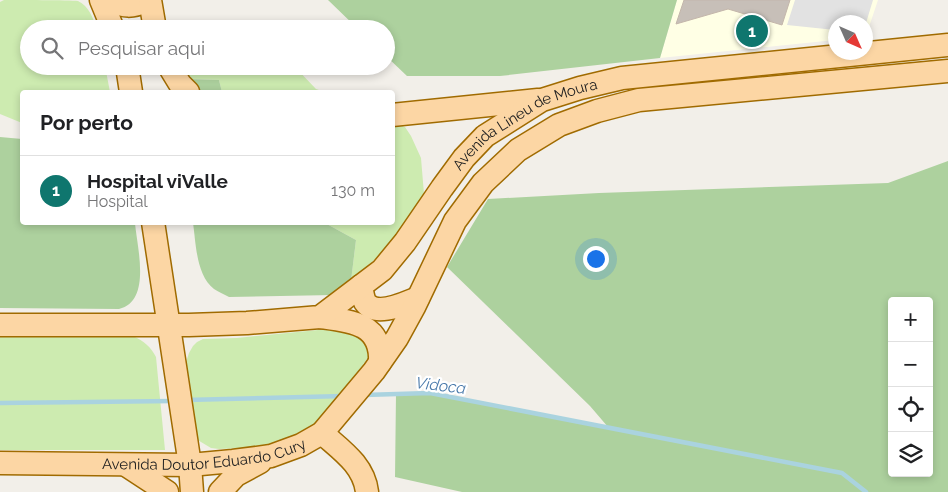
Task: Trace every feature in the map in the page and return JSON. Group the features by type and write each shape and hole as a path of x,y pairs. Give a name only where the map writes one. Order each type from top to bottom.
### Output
{"main road":[{"path":"102,0 109,20"},
{"path":"108,0 123,6 135,6 149,0 153,20"},
{"name":"Avenida Lineu de Moura","path":"320,317 382,270 405,242 464,158 486,136 542,100 622,78 948,45"},
{"name":"Avenida Lineu de Moura","path":"377,366 397,338 455,221 483,183 518,150 558,125 597,111 639,100 948,71"},
{"path":"128,75 131,90"},
{"path":"174,75 186,90"},
{"path":"395,115 542,100"},
{"path":"153,225 170,325 190,465 192,492"},
{"path":"361,286 365,302 372,307 386,310 418,298"},
{"path":"0,325 246,324 320,317 354,322 366,329 379,346 377,366"},
{"name":"Avenida Doutor Eduardo Cury","path":"0,463 190,465 270,456 300,445 326,430 377,366"},
{"path":"326,430 364,476 367,492"},
{"path":"220,492 236,475 270,456"},
{"path":"125,464 167,492"}],"shaded area":[{"path":"677,0 878,0 873,15 828,15 828,41 660,58"},
{"path":"795,0 873,0 868,15 828,15 828,29 787,25"}],"green space":[{"path":"4,0 54,0 78,1 82,3 94,20 20,20 20,75 107,75 110,90 20,90 20,122 0,114 0,2"},
{"path":"328,0 677,0 660,58 500,76 407,76 395,65 395,20 349,20"},
{"path":"187,75 303,75 319,90 222,90 219,80 187,79"},
{"path":"187,79 219,80 222,90 185,90"},
{"path":"395,123 405,127 421,158 424,194 400,236 351,281 356,240 329,225 395,225"},
{"path":"0,137 20,139 20,225 135,225 140,272 136,296 129,304 119,309 0,308"},
{"path":"948,161 948,492 462,492 395,477 396,394 430,393 608,427 590,406 447,267 488,199 599,193 888,183"},
{"path":"193,225 329,225 356,240 351,281 333,295 229,297 214,289 208,283 198,258"},
{"path":"338,328 356,332 369,349 368,357 313,426 268,447 219,449 211,448 196,439 186,362 189,353 197,342 203,339 237,338"},
{"path":"0,335 133,336 144,342 156,357 165,450 0,450"}],"building":[{"path":"684,0 790,0 782,25 728,9 676,24"}],"waterway":[{"name":"Vidoca","path":"364,395 430,393 842,473 866,492"},
{"name":"Vidoca","path":"186,400 344,396"},
{"name":"Vidoca","path":"0,403 174,401"}],"place":[{"name":"Hospital viValle","path":"752,31"}]}
